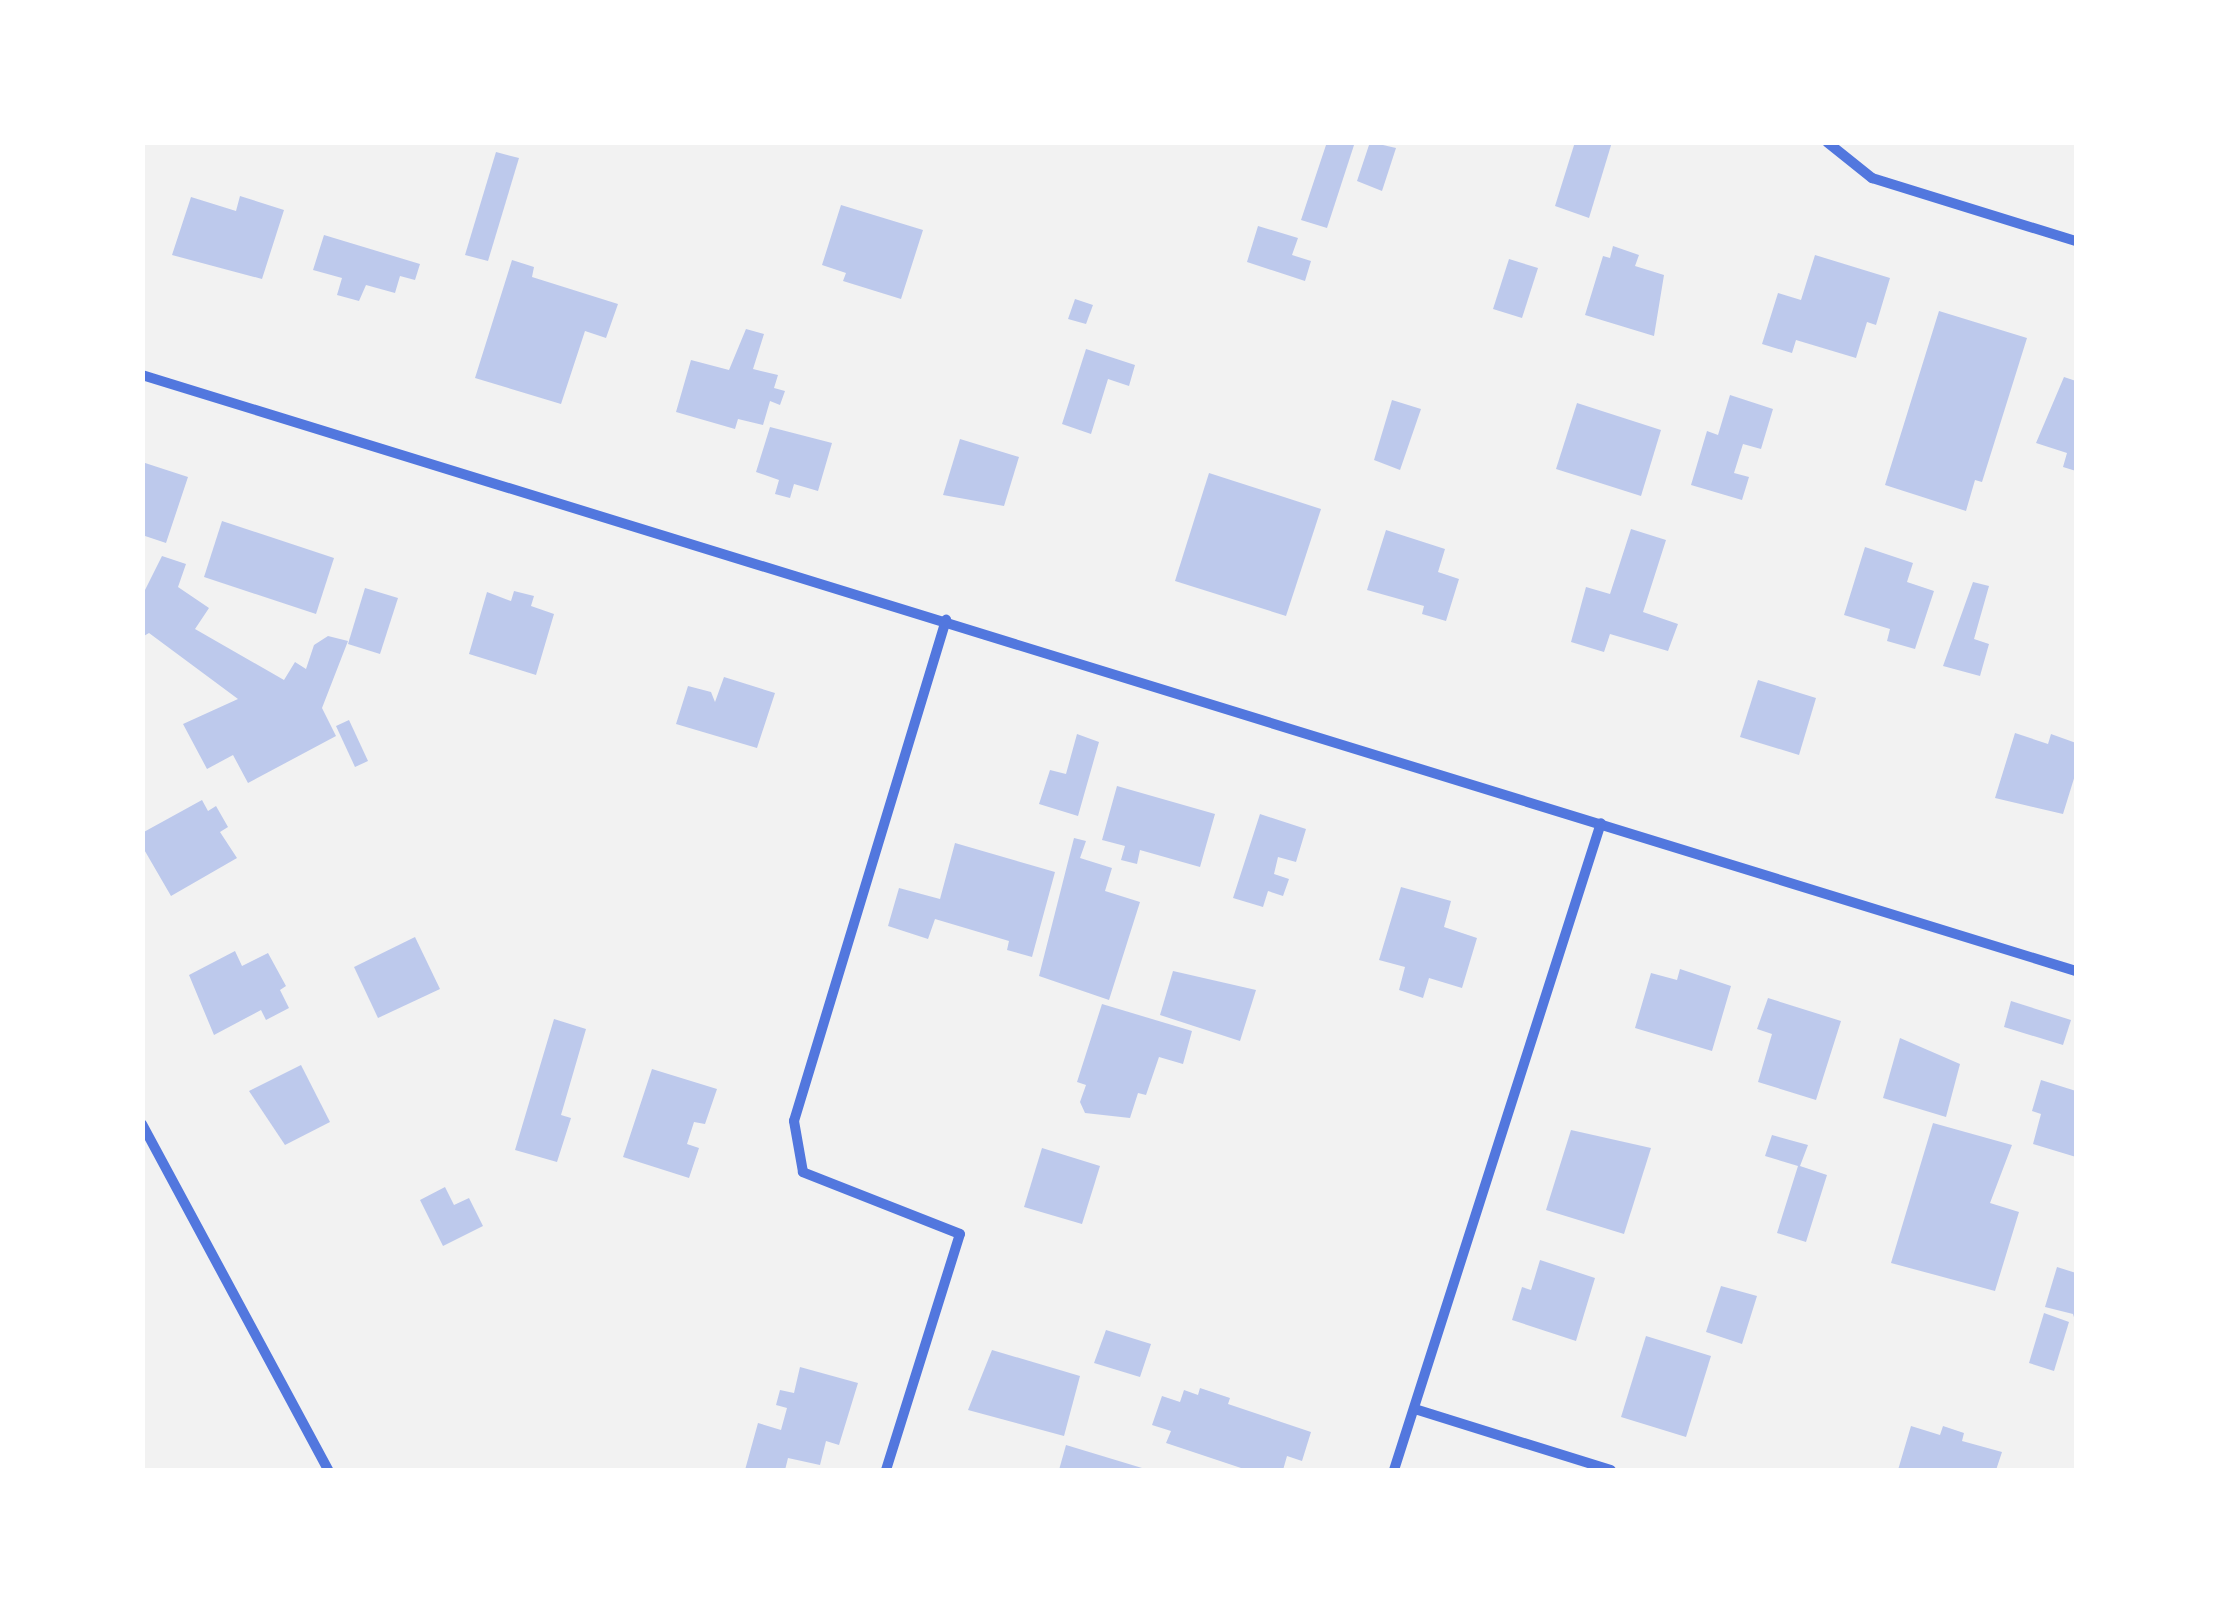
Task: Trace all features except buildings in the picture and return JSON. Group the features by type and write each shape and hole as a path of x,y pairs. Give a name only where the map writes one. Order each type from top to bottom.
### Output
{"street":[{"path":"1826,142 1872,178 2076,241"},
{"path":"142,375 946,620 2076,972"},
{"path":"886,1470 960,1234 803,1172 794,1121 946,620"},
{"path":"1394,1470 1418,1410 1601,823"},
{"path":"142,1124 328,1470"},
{"path":"1418,1410 1611,1470"}]}
